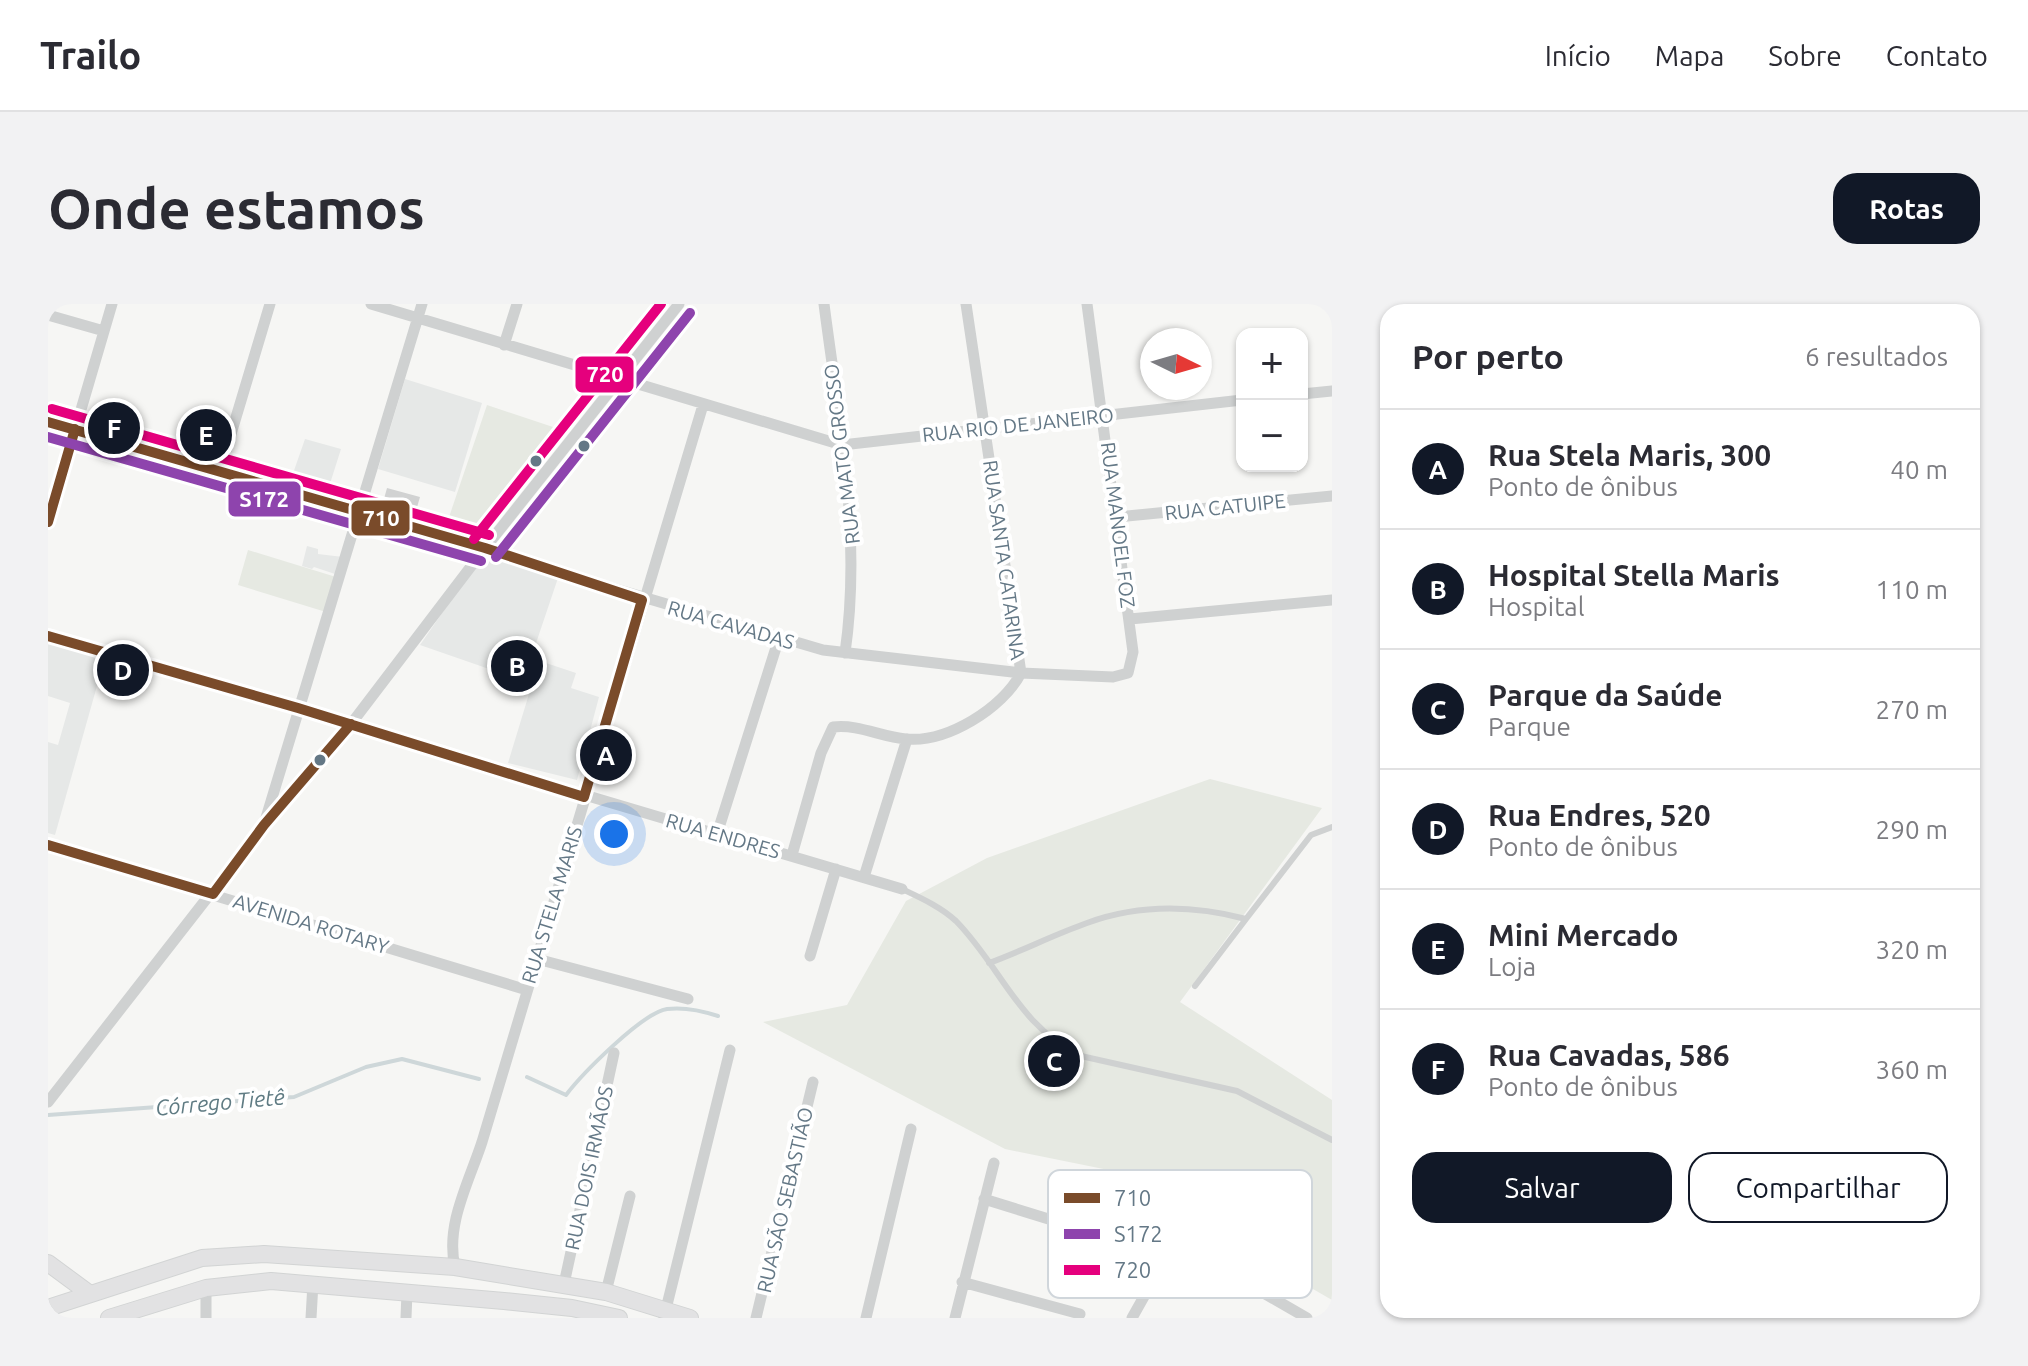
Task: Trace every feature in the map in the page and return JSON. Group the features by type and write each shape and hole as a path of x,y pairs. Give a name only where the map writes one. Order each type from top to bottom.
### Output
{"main road":[{"path":"48,1308 193,1261 232,1255 302,1256 455,1267 564,1284 606,1292 665,1314 690,1318"},
{"path":"48,1263 90,1294"},
{"path":"109,1318 206,1288 258,1281 313,1283 572,1308 619,1318"}],"street":[{"path":"48,522 112,304"},
{"path":"219,474 270,304"},
{"path":"371,304 842,445"},
{"path":"264,825 422,304"},
{"path":"504,345 517,304"},
{"path":"48,1102 264,825 351,724 485,548 679,304"},
{"name":"RUA MATO GROSSO","path":"824,304 854,555 845,653"},
{"name":"RUA SANTA CATARINA","path":"966,304 1021,673"},
{"name":"RUA MANOEL FOZ","path":"1087,304 1133,652"},
{"path":"48,315 104,331"},
{"path":"1308,393 1332,391"},
{"name":"RUA RIO DE JANEIRO","path":"842,445 1236,401"},
{"name":"RUA STELA MARIS","path":"455,1267 450,1245 454,1224 703,405"},
{"name":"RUA CAVADAS","path":"48,422 219,474 485,548 642,600 845,653 1021,673 1122,676 1132,667 1133,652"},
{"name":"RUA CATUIPE","path":"1117,517 1332,496"},
{"path":"1130,619 1332,600"},
{"name":"RUA ENDRES","path":"48,636 902,889"},
{"path":"717,834 779,638"},
{"path":"792,855 821,753 833,727 849,725 907,739 931,737 967,721 1013,688 1021,673"},
{"path":"864,877 907,739"},
{"name":"AVENIDA ROTARY","path":"48,845 527,990"},
{"path":"810,956 836,869"},
{"path":"537,959 688,999"},
{"path":"665,1314 730,1050"},
{"name":"RUA DOIS IRMÃOS","path":"564,1284 614,1053"},
{"name":"RUA SÃO SEBASTIÃO","path":"756,1318 813,1082"},
{"path":"866,1318 911,1129"},
{"path":"955,1318 994,1163"},
{"path":"606,1292 630,1196"},
{"path":"984,1199 1048,1219"},
{"path":"962,1282 1080,1314"},
{"path":"311,1318 313,1283"},
{"path":"206,1288 206,1318"},
{"path":"406,1318 407,1292"},
{"path":"1132,1318 1143,1298"},
{"path":"1270,1298 1307,1318"},
{"path":"1275,1318 1282,1305"}],"lane":[{"path":"1195,986 1311,835 1332,827"},
{"name":"RUA ENDRES","path":"902,889 955,920 1022,1010 1058,1045 1081,1056 1237,1091 1332,1140"},
{"path":"989,963 1034,948 1087,923 1139,911 1185,907 1246,919"}],"shaded area":[{"path":"405,379 482,403 455,492 378,469"},
{"path":"487,405 565,431 483,537 446,526"},
{"path":"305,439 341,449 327,493 290,482"},
{"path":"307,546 318,549 318,554 343,557 338,575 302,566"},
{"path":"248,550 336,577 326,612 238,585"},
{"path":"485,551 558,578 531,658 576,673 571,688 599,697 577,780 508,763 532,684 420,645"},
{"path":"48,638 106,654 55,835 48,833 48,742 58,745 70,703 48,696"},
{"path":"1210,779 1322,808 1180,1002 1332,1100 1332,1300 1312,1288 1312,1170 1109,1170 1005,1149 763,1022 847,1005 906,901 987,858"}],"building":[{"path":"387,488 420,497 415,514 382,506"}],"waterway":[{"name":"Córrego Tietê","path":"527,1077 566,1095 613,1046 656,1013 680,1009 718,1016"},
{"name":"Córrego Tietê","path":"48,1115 294,1097 366,1067 402,1059 479,1079"}],"transit line":[{"name":"720","path":"474,539 661,304"},
{"name":"S172","path":"496,557 690,313"},
{"name":"720","path":"52,409 489,535"},
{"name":"710","path":"48,422 485,548 642,600 584,797 298,708 48,636"},
{"name":"710","path":"48,522 75,429"},
{"name":"S172","path":"48,437 481,561"},
{"name":"710","path":"48,845 213,894 264,825 351,724"}],"place":[{"name":"Rua Cavadas, 586","path":"114,428"},
{"name":"Mini Mercado","path":"206,435"},
{"name":"Hospital Stella Maris","path":"517,666"},
{"name":"Rua Endres, 520","path":"123,670"},
{"name":"Rua Stela Maris, 300","path":"606,755"},
{"name":"Parque da Saúde","path":"1054,1061"}]}
